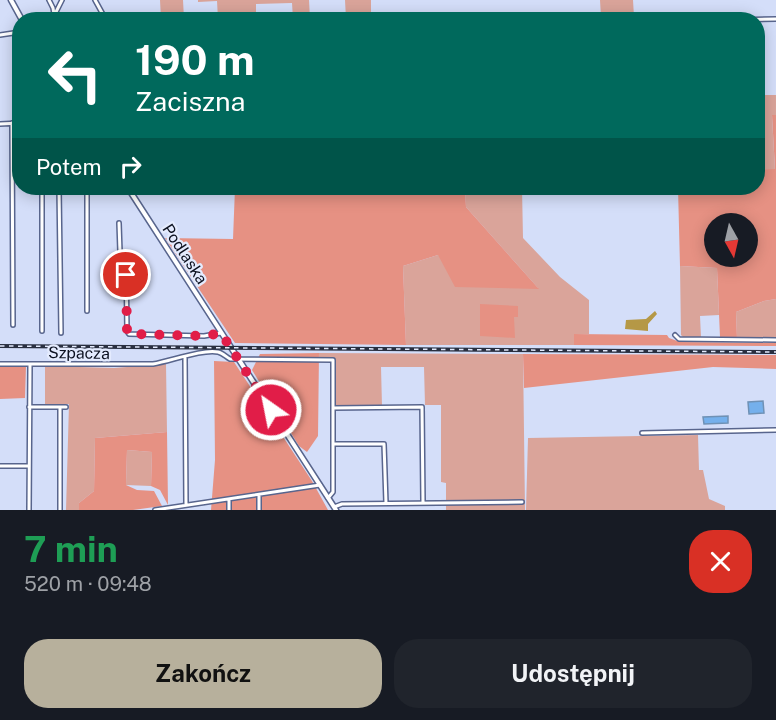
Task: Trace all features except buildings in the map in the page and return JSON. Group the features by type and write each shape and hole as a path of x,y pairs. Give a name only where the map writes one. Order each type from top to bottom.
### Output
{"street":[{"path":"0,124 12,123"},
{"path":"12,195 13,325"},
{"path":"42,195 42,331"},
{"path":"59,195 61,333"},
{"path":"87,195 87,311"},
{"name":"Podlaska","path":"132,195 335,508"},
{"path":"119,223 120,252 126,256 127,331 129,334 205,336 221,333"},
{"path":"675,335 679,339 776,340"},
{"name":"Szpacza","path":"0,364 153,364 185,358 201,352 218,352 227,358 333,360 333,408"},
{"path":"185,358 186,505"},
{"path":"29,510 30,364"},
{"path":"28,407 66,407"},
{"path":"60,407 60,510"},
{"path":"328,498 333,494 333,408 422,407 423,502"},
{"path":"642,433 776,430"},
{"path":"333,444 384,444 386,503"},
{"path":"0,466 29,466"},
{"path":"155,510 320,485"},
{"path":"259,495 259,510"},
{"path":"229,499 229,510"},
{"path":"335,508 342,504 403,502 522,502"},
{"path":"403,502 403,510"}],"shaded area":[{"path":"160,0 183,0 184,12 161,12"},
{"path":"198,0 309,0 310,12 293,12 292,3 256,4 256,12 218,12 217,1 198,2"},
{"path":"345,0 371,0 371,12 346,12"},
{"path":"600,0 633,0 634,12 601,12"},
{"path":"765,95 776,95 776,115 772,116 775,170 765,170"},
{"path":"772,115 776,115 776,299 764,301 736,312 737,338 720,337 717,268 680,266 678,195 765,195 765,170 775,169"},
{"path":"235,195 465,195 466,207 539,289 455,287 438,255 403,266 406,345 235,343 165,238 233,239"},
{"path":"465,195 522,195 523,238 560,277 589,300 589,334 575,334 574,345 406,345 403,266 438,255 538,288 466,207"},
{"path":"680,266 717,268 719,315 700,316 701,337 681,335"},
{"path":"776,299 776,338 737,338 736,312 764,301"},
{"path":"480,304 518,306 518,317 514,317 515,338 480,336"},
{"path":"655,311 657,314 648,324 648,331 625,329 626,320 646,319"},
{"path":"574,334 667,335 680,342 776,343 776,346 574,345"},
{"path":"319,353 523,354 525,510 446,510 446,483 441,482 441,405 425,405 424,367 381,367 382,406 336,406 335,359 319,358"},
{"path":"319,353 318,436 307,452 299,446 252,370 260,354"},
{"path":"523,354 776,355 776,369 713,367 524,388"},
{"path":"214,361 234,362 312,481 328,510 211,510 215,460"},
{"path":"166,364 167,432 95,438 94,491 79,503 79,510 66,510 69,404 45,404 45,366 114,368"},
{"path":"0,366 26,366 25,398 0,399"},
{"path":"167,432 168,505 160,490 151,486 152,452 127,450 126,485 137,490 154,491 162,506 133,510 79,510 79,503 94,491 95,438"},
{"path":"698,435 699,470 703,470 709,499 725,506 725,510 526,510 528,438"},
{"path":"127,450 152,452 151,486 126,485"}],"railway":[{"path":"0,346 776,352"}],"route":[{"path":"126,275 127,331 129,334 133,336 212,336 221,333 271,410"}]}
